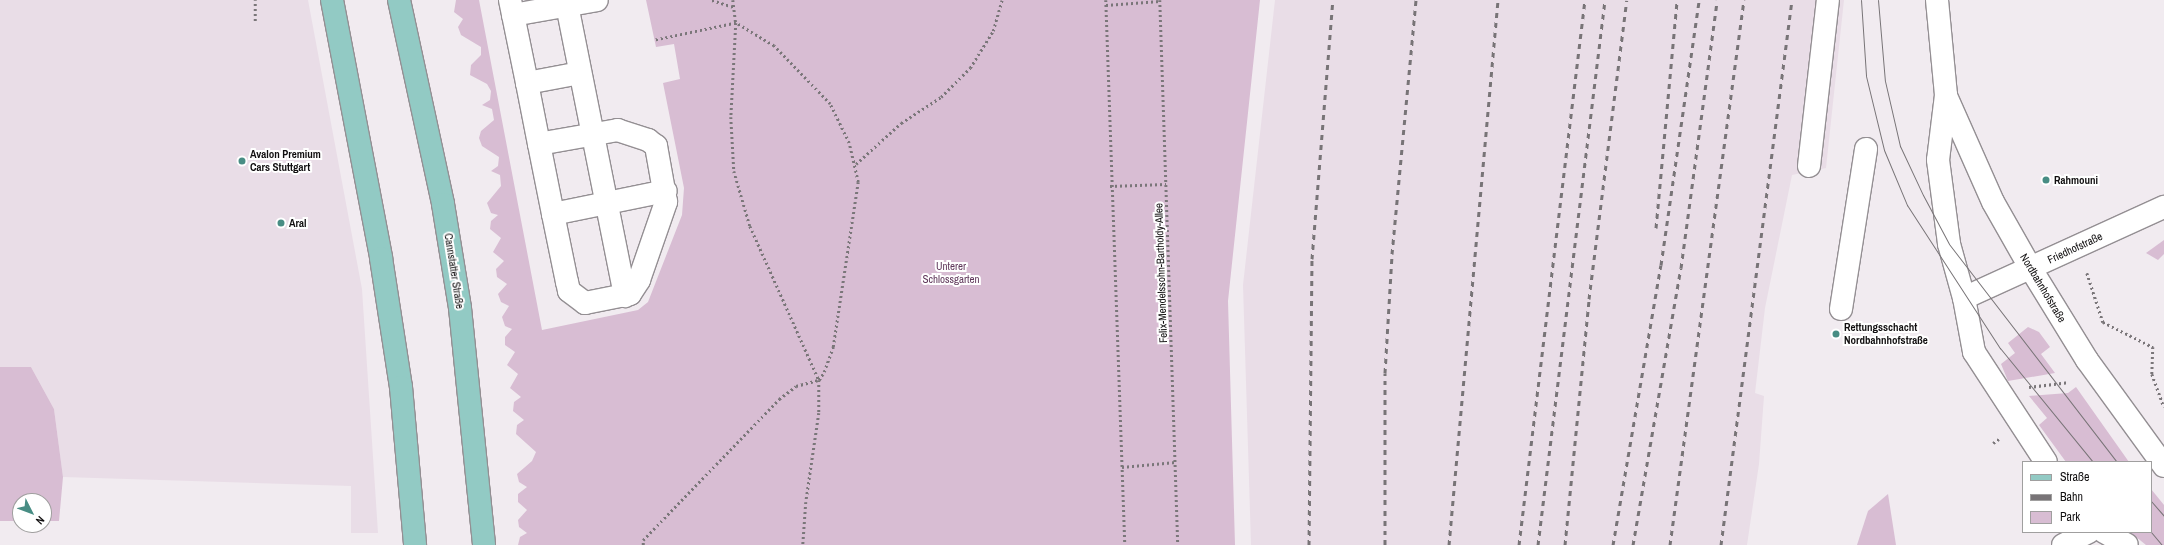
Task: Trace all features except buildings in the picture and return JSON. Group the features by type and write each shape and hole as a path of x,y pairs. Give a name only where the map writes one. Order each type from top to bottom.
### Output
{"main road":[{"path":"332,0 381,258 401,386 415,545"},
{"name":"Cannstatter Straße","path":"399,0 437,174 460,308 484,545"}],"street":[{"path":"539,144 622,130 652,143 658,151 666,191 665,207 640,280 625,296 585,303 572,296 553,214 539,144 512,7 596,0"},
{"path":"1810,166 1828,0"},
{"name":"Nordbahnhofstraße","path":"1937,0 1946,95 1938,160 1949,244 1964,298 1974,352 2045,461"},
{"path":"566,3 625,296"},
{"path":"527,83 580,73"},
{"name":"Nordbahnhofstraße","path":"1946,95 1993,202 2030,269 2087,360 2164,466"},
{"path":"1841,309 1866,149"},
{"path":"553,214 666,191"},
{"name":"Friedhofstraße","path":"1964,298 2164,207"},
{"path":"2063,545 2087,533"},
{"path":"2101,533 2111,545"},
{"path":"2106,533 2127,545"}],"path":[{"path":"255,0 255,21"},
{"path":"712,0 734,7"},
{"path":"734,0 736,23 731,117 734,171 750,226 819,380"},
{"path":"856,164 900,123 941,97 970,68 993,31 1002,0"},
{"path":"1106,0 1110,186 1125,545"},
{"path":"1106,5 1160,1"},
{"name":"Felix-Mendelssohn-Bartholdy-Allee","path":"1160,1 1178,545"},
{"path":"655,40 736,23 774,46 816,87 840,123 856,164 857,208 833,347 819,380 819,414 806,502 803,545"},
{"path":"1110,186 1166,184"},
{"path":"2076,247 2096,291 2103,322 2153,347 2152,374 2164,407"},
{"path":"643,545 643,540 779,399 796,386 819,380"},
{"path":"2024,387 2068,382"},
{"path":"1122,467 1176,462"}],"shaded area":[{"path":"0,0 308,0 362,289 378,533 351,533 351,486 63,477 54,409 31,367 0,367"},
{"path":"1275,0 1844,0 1826,168 1792,175 1765,308 1755,393 1764,396 1759,464 1747,545 1251,545 1243,285"}],"green space":[{"name":"Unterer Schlossgarten","path":"456,0 479,0 542,330 638,310 648,302 682,215 684,188 663,83 680,79 674,44 656,47 646,0 1260,0 1228,301 1235,545 518,545 520,537 527,533 519,527 518,520 527,510 518,502 518,494 527,487 519,482 517,474 532,461 536,452 516,434 517,425 524,420 513,411 514,402 521,397 510,388 518,374 507,365 515,352 505,345 505,337 512,329 505,326 502,317 509,306 501,302 498,294 507,284 497,277 496,269 504,261 493,252 501,238 490,229 491,221 498,215 491,213 487,203 501,186 500,175 491,171 498,166 499,157 482,146 479,138 481,131 494,120 492,109 482,105 490,100 491,91 487,84 470,75 471,65 481,55 481,47 461,35 458,27 463,19 454,12"},
{"path":"2164,240 2164,254 2158,260 2146,253"},
{"path":"2028,327 2039,332 2050,347 2041,354 2055,373 2008,381 2001,364 2015,353 2008,343"},
{"path":"0,367 31,367 54,409 63,477 59,521 52,521 52,493 12,493 12,521 0,521"},
{"path":"2076,387 2128,461 2065,461 2039,425 2047,418 2029,396 2068,393"},
{"path":"2152,490 2164,505 2164,545 2146,545 2131,533 2152,533"},
{"path":"1888,494 1896,545 1857,545 1868,511"}],"tram line":[{"path":"1861,0 1866,76 1884,150 1907,205 2000,348 2092,461"},
{"path":"1878,0 1885,81 1900,146 1923,195 1949,244 2116,461"},
{"path":"2152,502 2164,516"},
{"path":"2152,533 2162,545"}],"railway":[{"path":"1309,545 1312,259 1333,0"},
{"path":"1385,545 1385,373 1392,254 1416,0"},
{"path":"1449,545 1498,0"},
{"path":"1519,545 1585,0"},
{"path":"1538,545 1605,0"},
{"path":"1565,545 1589,299 1627,0"},
{"path":"1656,228 1677,0"},
{"path":"1613,545 1661,265 1699,0"},
{"path":"1633,545 1681,268 1717,0"},
{"path":"1670,545 1744,0"},
{"path":"1721,545 1792,0"}],"place":[{"name":"Avalon Premium Cars Stuttgart","path":"242,161"},
{"name":"Rahmouni","path":"2046,180"},
{"name":"Aral","path":"281,223"},
{"name":"Rettungsschacht Nordbahnhofstraße","path":"1836,334"}]}
